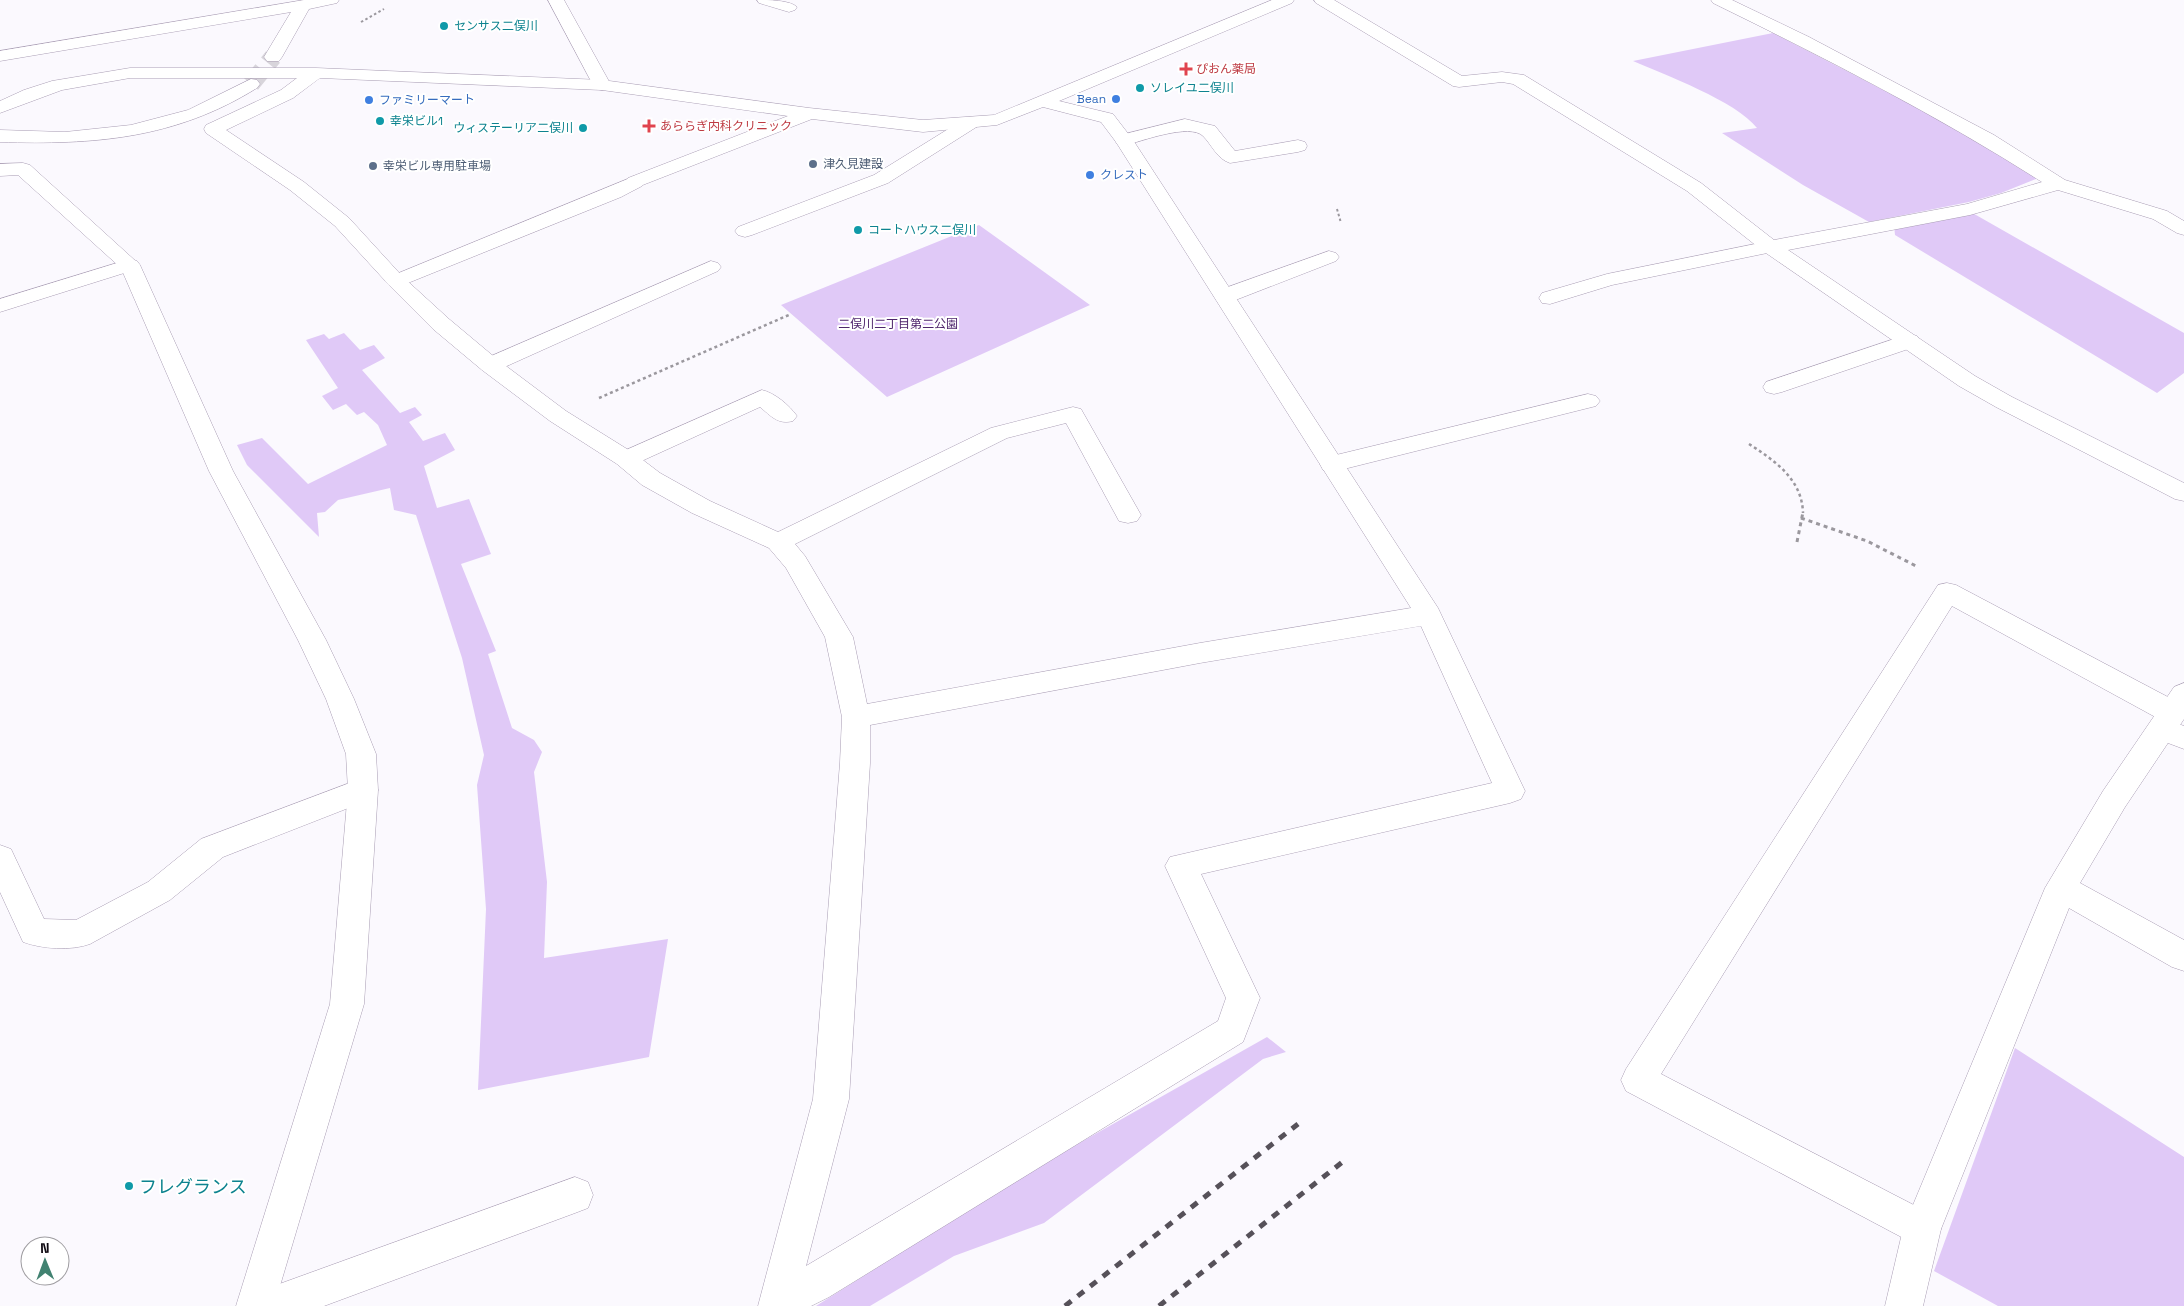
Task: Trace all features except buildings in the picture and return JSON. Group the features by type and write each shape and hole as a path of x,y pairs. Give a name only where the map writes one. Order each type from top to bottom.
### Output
{"street":[{"path":"0,56 331,0"},
{"path":"556,0 602,85"},
{"path":"765,0 789,7"},
{"path":"1322,0 1459,82 1502,77 1518,79 1694,187 1770,247 1967,381 2004,402 2184,493"},
{"path":"1719,0 1803,41 1987,139 2058,184 2160,215 2184,229"},
{"path":"0,108 30,94 58,85 130,73 316,73 602,85 809,113 923,126 997,120 1276,1"},
{"path":"273,57 303,5"},
{"path":"316,73 288,94 213,129 297,186 342,222 396,281 440,324 490,365 558,416 626,459 651,480 701,507 778,542 796,562 839,637 856,717 856,763 831,1099 776,1305"},
{"path":"0,136 57,138 148,127 209,108 251,84"},
{"path":"776,1305 1231,1031 1243,998 1181,866 1510,791 1429,615 1124,140 1107,118 1043,102"},
{"path":"396,281 614,194 635,182 809,113"},
{"path":"745,231 881,179 972,122"},
{"path":"1124,140 1185,125 1208,130 1230,157 1298,146"},
{"path":"0,170 23,169 130,265 221,471 312,640 340,699 361,754 363,790 347,1004 255,1306"},
{"path":"1550,298 1607,280 1970,208 2058,184"},
{"path":"1225,296 1329,257"},
{"path":"0,306 130,265"},
{"path":"490,365 711,268"},
{"path":"1774,387 1909,341"},
{"path":"626,459 762,397 785,416"},
{"path":"1332,464 1588,401"},
{"path":"778,542 999,433 1073,414 1128,515"},
{"path":"1904,1306 1922,1229 2061,888 2114,799 2176,718 1947,592 1638,1080 1922,1229"},
{"path":"856,717 1200,653 1429,615"},
{"path":"0,858 34,932 80,934 159,891 212,848 363,790"},
{"path":"2061,888 2184,957"},
{"path":"271,1306 575,1195"}],"path":[{"path":"359,24 384,9"},
{"path":"558,416 791,314"},
{"path":"1749,444 1774,462 1790,477 1799,491 1803,511 1797,542"},
{"path":"1802,518 1867,541 1936,576 1947,592"}],"green space":[{"path":"1773,33 1994,147 2041,177 2001,193 1969,202 1869,222 1803,185 1722,133 1757,128 1733,108 1681,81 1633,61"},
{"path":"1969,211 2184,333 2184,373 2157,393 1895,235 1894,225"},
{"name":"二俣川二丁目第二公園","path":"979,225 1090,305 887,397 781,305"},
{"path":"344,333 360,350 374,345 385,358 362,370 400,413 415,407 422,415 409,422 423,441 445,433 455,450 424,466 437,508 469,499 491,554 461,564 496,651 488,654 512,728 534,740 542,752 534,772 547,882 544,958 668,939 649,1057 478,1090 486,909 477,785 484,755 462,658 416,515 394,510 390,488 338,500 325,512 317,513 319,537 247,465 237,445 262,438 308,484 387,445 378,425 364,412 357,415 346,404 333,410 322,396 338,388 306,340 324,334 329,339"},
{"path":"1267,1037 1286,1052 1263,1059 1044,1223 954,1256 870,1306 816,1306 1028,1172"},
{"path":"2015,1048 2184,1157 2184,1306 1998,1306 1934,1271"}],"tunnel":[{"path":"251,84 273,57"}],"railway":[{"path":"1065,1306 1298,1124"},
{"path":"1159,1306 1345,1160"}],"place":[{"name":"センサス二俣川","path":"444,26"},
{"name":"ぴおん薬局","path":"1186,69"},
{"name":"ソレイユ二俣川","path":"1140,88"},
{"name":"Bean","path":"1116,99"},
{"name":"ファミリーマート","path":"369,100"},
{"name":"幸栄ビル1","path":"380,121"},
{"name":"あららぎ内科クリニック","path":"649,126"},
{"name":"ウィステーリア二俣川","path":"583,128"},
{"name":"津久見建設","path":"813,164"},
{"name":"幸栄ビル専用駐車場","path":"373,166"},
{"name":"クレスト","path":"1090,175"},
{"name":"コートハウス二俣川","path":"858,230"},
{"name":"フレグランス","path":"129,1186"}]}
